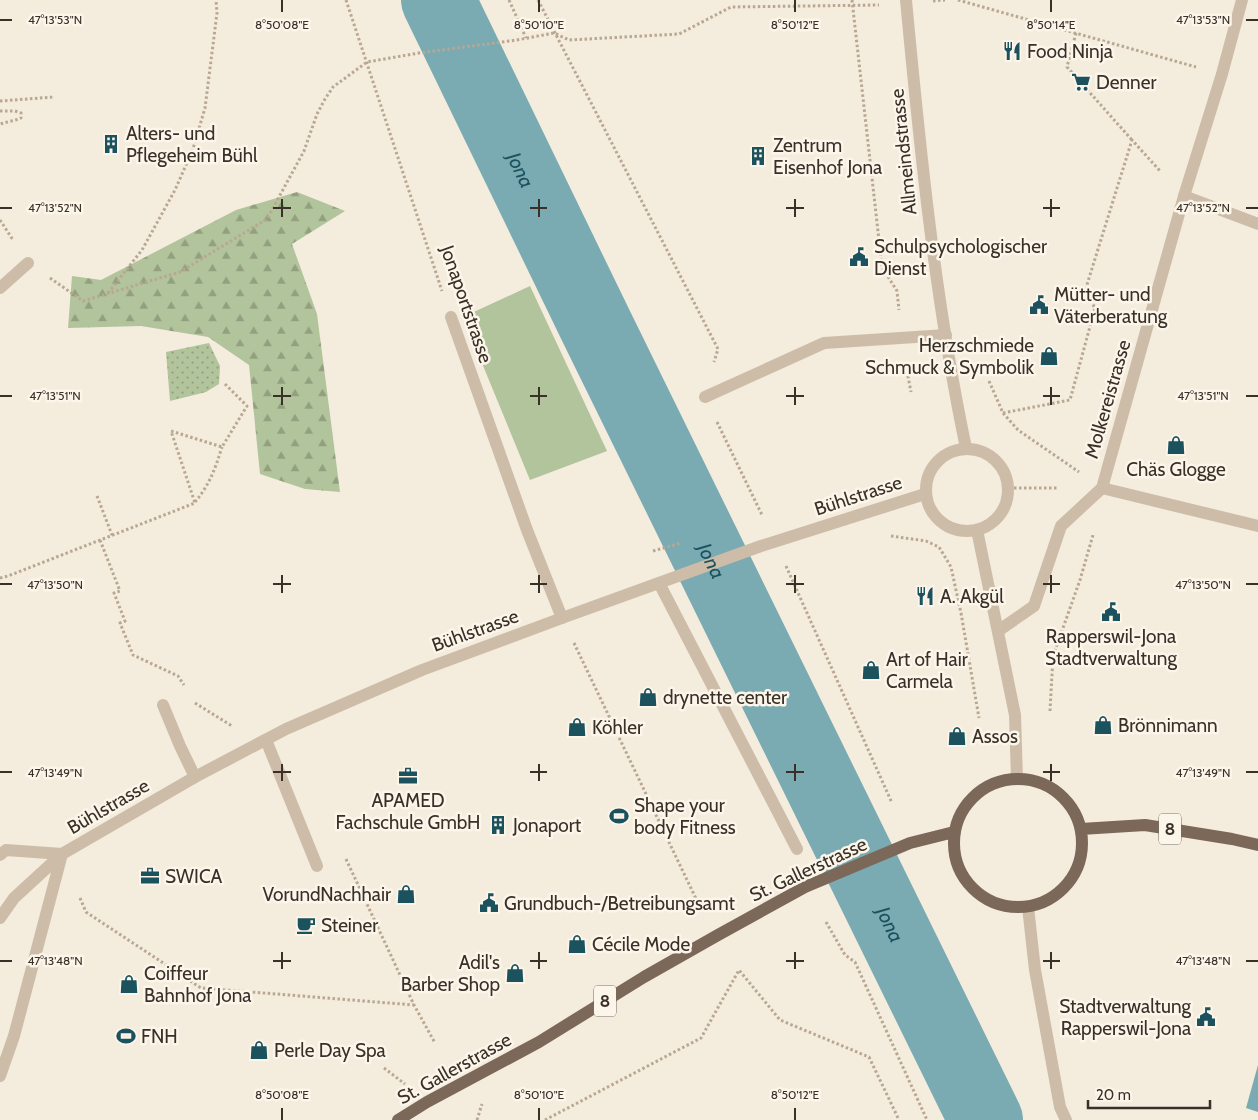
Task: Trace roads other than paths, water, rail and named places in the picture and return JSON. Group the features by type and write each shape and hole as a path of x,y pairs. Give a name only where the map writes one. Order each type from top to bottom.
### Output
{"main road":[{"path":"1017,779 1039,782 1058,792 1073,809 1081,829 1083,850 1077,870 1065,888 1048,900 1028,907 1004,906 981,896 964,879 955,856 954,832 962,812 976,795 995,783 1017,779"},
{"name":"8","path":"1081,829 1144,825 1232,839 1258,846"},
{"name":"St. Gallerstrasse","path":"398,1120 427,1102 540,1042 644,977 805,887 910,843 954,832"}],"street":[{"name":"Allmeindstrasse","path":"906,0 924,178 954,387 966,448"},
{"name":"Molkereistrasse","path":"998,631 1034,606 1061,526 1102,488 1184,196 1222,74 1242,0"},
{"path":"1184,196 1258,224"},
{"path":"0,288 28,263"},
{"name":"Jonaportstrasse","path":"451,317 562,618"},
{"path":"705,397 824,343 946,334"},
{"path":"966,448 982,450 996,459 1006,473 1009,488 1007,503 1000,515 990,524 978,530 963,531 949,527 938,519 930,507 925,494 927,477 936,462 949,452 966,448"},
{"path":"1102,488 1258,526"},
{"name":"Bühlstrasse","path":"2,852 62,854 195,777 286,729 422,670 762,546 925,494"},
{"path":"978,530 1015,715 1017,779"},
{"path":"664,581 796,850"},
{"path":"163,705 195,777"},
{"path":"266,740 318,866"},
{"path":"0,918 14,898 62,854"},
{"name":"Bühlstrasse","path":"0,1076 14,1036 62,854"},
{"path":"1028,907 1035,970 1060,1107 1066,1120"}],"water":[{"path":"1258,1065 1258,1112 1246,1108"}],"waterway":[{"name":"Jona","path":"438,0 986,1120"}],"place":[{"name":"Food Ninja","path":"1012,51"},
{"name":"Denner","path":"1081,82"},
{"name":"Alters- und Pflegeheim Bühl","path":"111,144"},
{"name":"Zentrum Eisenhof Jona","path":"758,156"},
{"name":"Schulpsychologischer Dienst","path":"859,257"},
{"name":"Mütter- und Väterberatung","path":"1039,305"},
{"name":"Herzschmiede Schmuck & Symbolik","path":"1049,356"},
{"name":"Chäs Glogge","path":"1176,445"},
{"name":"A. Akgül","path":"925,596"},
{"name":"Rapperswil-Jona Stadtverwaltung","path":"1111,612"},
{"name":"Art of Hair Carmela","path":"871,670"},
{"name":"drynette center","path":"648,697"},
{"name":"Brönnimann","path":"1103,725"},
{"name":"Köhler","path":"577,727"},
{"name":"Assos","path":"957,736"},
{"name":"APAMED Fachschule GmbH","path":"408,776"},
{"name":"Shape your body Fitness","path":"619,816"},
{"name":"Jonaport","path":"498,825"},
{"name":"SWICA","path":"150,876"},
{"name":"VorundNachhair","path":"406,894"},
{"name":"Grundbuch-/Betreibungsamt","path":"489,903"},
{"name":"Steiner","path":"306,925"},
{"name":"Cécile Mode","path":"577,944"},
{"name":"Adil's Barber Shop","path":"515,973"},
{"name":"Coiffeur Bahnhof Jona","path":"129,984"},
{"name":"Stadtverwaltung Rapperswil-Jona","path":"1206,1017"},
{"name":"FNH","path":"126,1036"},
{"name":"Perle Day Spa","path":"259,1050"}]}
